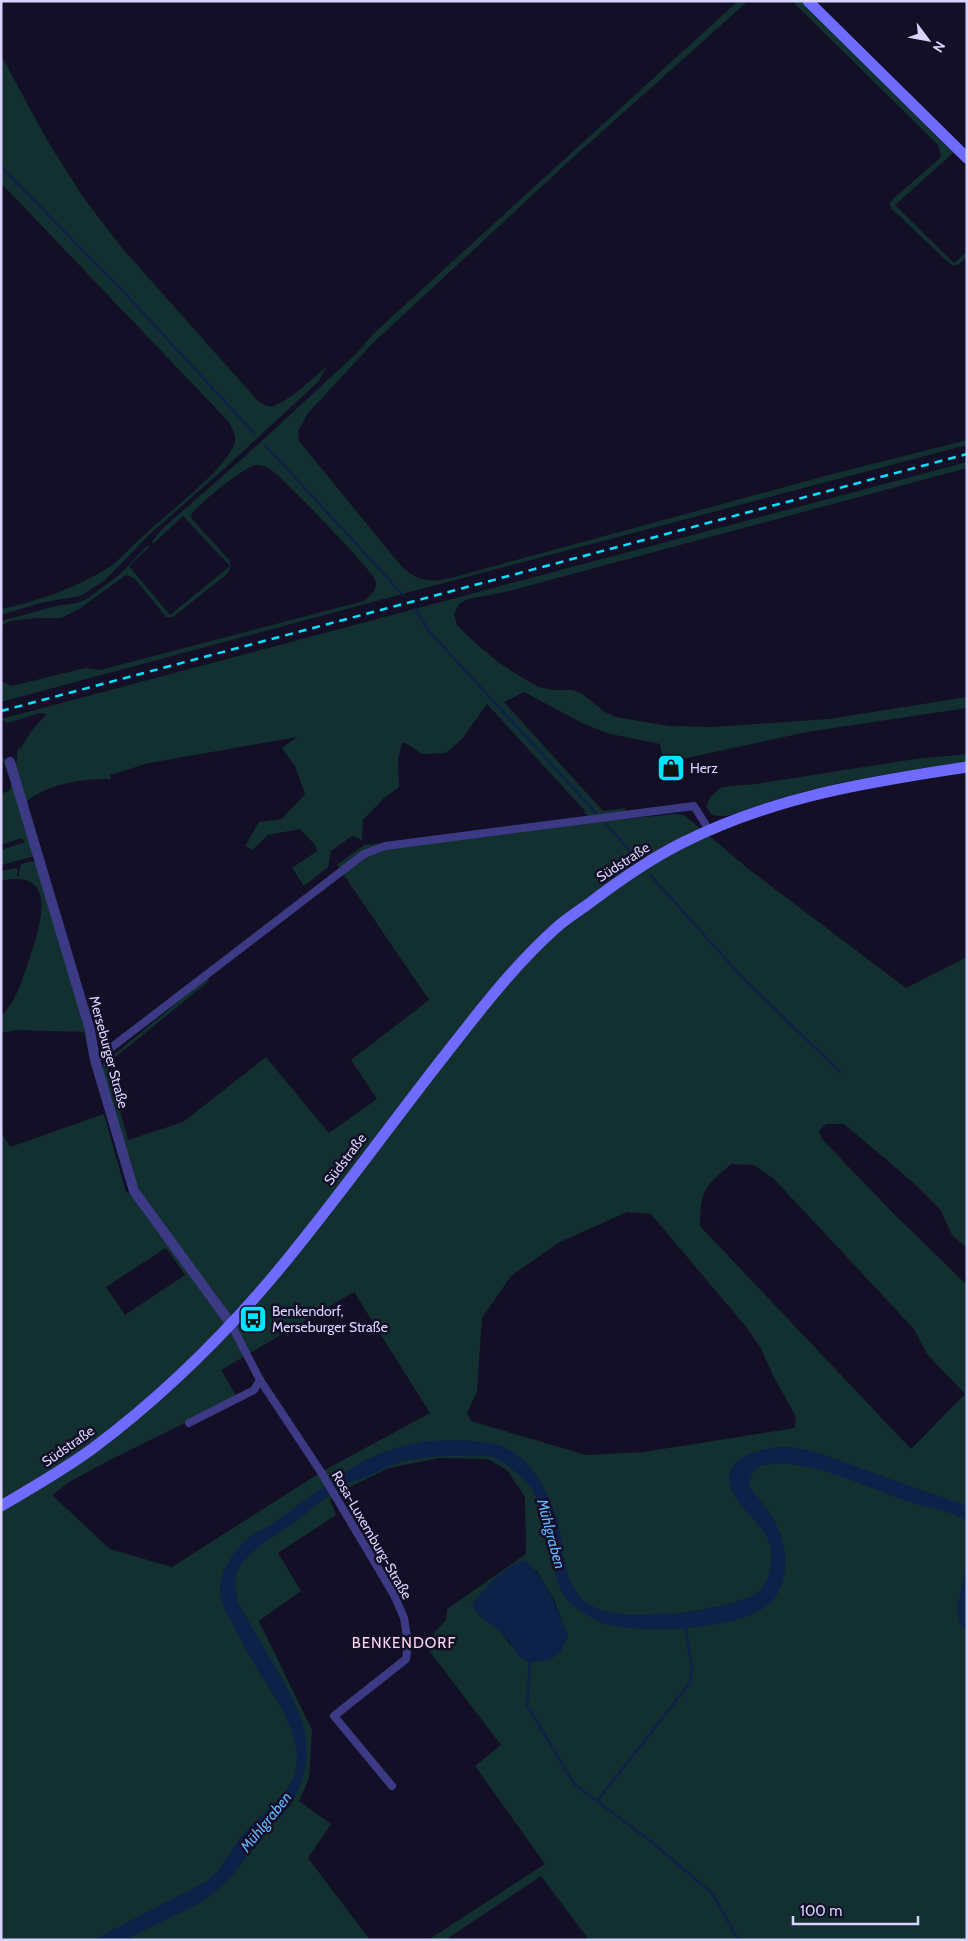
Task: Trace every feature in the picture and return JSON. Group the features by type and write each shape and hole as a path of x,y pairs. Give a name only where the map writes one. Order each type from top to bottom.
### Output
{"main road":[{"path":"808,1 967,158"},
{"name":"Südstraße","path":"1,1506 91,1450 139,1412 192,1365 231,1324 294,1251 410,1098 504,981 557,927 618,882 680,844 708,830 817,793 860,784 967,767"}],"street":[{"name":"Merseburger Straße","path":"10,762 90,1030 95,1060 134,1191 231,1324"},
{"path":"95,1060 364,854 371,851 385,846 694,806 708,830"},
{"name":"Rosa-Luxemburg-Straße","path":"231,1324 260,1380 337,1498 394,1595 404,1618 408,1642 406,1659 334,1716 392,1786"},
{"path":"189,1423 254,1390 260,1380"}],"green space":[{"path":"738,1 748,1 567,163 373,343 308,413 298,431 299,441 402,567 411,574 429,580 456,577 825,476 967,440 967,445 1,702 1,681 12,686 85,668 100,670 364,601 369,597 376,585 372,575 334,532 283,480 267,467 260,465 250,467 242,472 202,503 191,515 192,519 229,560 230,566 183,516 153,544 152,542 161,530 242,459 356,354 373,334"},
{"path":"792,1 803,1 954,152 895,205 954,263 967,252 967,257 959,264 954,266 949,263 891,208 890,203 938,160 941,155 938,145"},
{"path":"1,55 47,140 83,197 122,248 258,401 272,406 286,400 327,366 319,381 152,532 104,581 80,596 40,603 1,615 1,609 30,602 58,592 111,566 208,478 230,453 235,439 228,421 1,183"},
{"path":"967,462 967,468 505,592 468,599 459,604 454,614 457,625 471,639 498,662 526,680 539,687 553,690 573,690 581,693 605,712 616,717 669,726 713,727 829,719 967,697 967,708 807,732 664,763 660,744 610,734 584,724 524,692 504,702 603,811 625,808 625,811 588,816 487,704 462,739 446,753 422,754 406,743 402,743 398,759 399,787 383,799 363,820 362,840 352,836 331,851 328,867 304,886 292,868 317,851 315,845 300,829 268,835 252,850 245,846 259,822 282,819 305,794 295,766 282,748 297,737 149,763 110,775 111,779 66,783 44,791 26,802 16,768 18,747 20,749 32,730 47,714 40,713 7,723 1,719"},
{"path":"147,546 149,547 129,566 170,615 230,566 226,575 173,617 166,617 134,578 126,575 79,609 61,618 10,621 1,626 1,621 56,606 77,603 88,598 119,575"},
{"path":"967,754 967,763 843,782 771,801 727,816 712,815 706,807 710,797 722,787 756,784 915,759"},
{"path":"1,756 6,760 35,856 1,865 1,850 25,842 22,838 1,845 1,794 10,790 11,783"},
{"path":"675,814 684,815 751,871 906,988 967,957 967,1248 952,1235 940,1209 916,1185 844,1124 826,1124 819,1131 821,1138 893,1213 967,1285 967,1940 589,1940 541,1876 445,1940 428,1940 545,1864 475,1766 501,1745 424,1644 446,1620 447,1609 526,1554 525,1497 507,1470 488,1459 439,1458 389,1468 344,1490 330,1500 336,1515 278,1553 301,1591 259,1621 312,1730 309,1778 299,1801 331,1824 308,1858 370,1940 1,1940 1,1132 10,1147 104,1114 126,1192 143,1197 135,1181 102,1067 104,1063 208,977 209,981 107,1064 128,1140 183,1122 266,1057 329,1133 377,1099 351,1060 429,1000 337,865 364,845","holes":["731,1164 754,1165 774,1179 914,1329 927,1354 965,1394 911,1449 700,1226 701,1204 710,1184","627,1212 651,1214 747,1328 760,1347 796,1417 795,1428 643,1452 586,1455 471,1421 467,1413 477,1392 482,1318 511,1276 558,1243","166,1248 185,1275 125,1315 106,1287","354,1292 430,1413 321,1472 172,1567 110,1549 52,1495 71,1481 106,1462 237,1397 221,1370","536,1570 555,1602 568,1638 510,1645 502,1632"]},
{"path":"36,862 87,1031 91,1055 89,1056 84,1032 17,1030 1,1033 1,1016 12,1002 19,987 39,928 41,901 38,890 31,883 19,879 1,881 1,871 16,868 18,870 18,877 21,864"}],"water":[{"name":"Mühlgraben","path":"463,1440 493,1443 512,1451 521,1458 537,1476 549,1497 560,1530 566,1568 575,1591 583,1600 594,1607 619,1614 672,1614 698,1610 741,1600 762,1588 770,1568 771,1554 769,1542 760,1526 733,1493 729,1476 732,1468 738,1461 746,1456 767,1449 787,1447 825,1455 955,1502 967,1504 967,1521 946,1512 909,1502 815,1469 777,1464 758,1467 754,1471 749,1484 773,1518 783,1542 785,1558 784,1576 782,1585 775,1597 759,1611 740,1619 694,1627 647,1629 601,1623 579,1610 568,1600 560,1588 544,1521 533,1491 521,1477 497,1459 489,1456 441,1456 417,1459 396,1463 348,1483 250,1554 237,1573 235,1584 237,1601 292,1697 304,1730 307,1746 306,1764 302,1782 293,1801 261,1833 247,1856 232,1875 221,1887 202,1902 125,1940 93,1940 207,1881 221,1866 239,1839 284,1794 295,1772 296,1748 291,1728 277,1700 249,1655 221,1601 221,1579 233,1555 249,1537 273,1523 354,1467 380,1454 423,1441"},
{"path":"525,1560 546,1586 568,1637 561,1651 550,1660 530,1662 520,1657 502,1632 484,1620 471,1605 502,1572"},
{"path":"967,1563 967,1632 960,1624 957,1608"}],"waterway":[{"path":"1,167 122,290 254,433"},
{"path":"266,446 404,596"},
{"path":"415,608 429,631 596,813"},
{"path":"606,824 635,857"},
{"path":"651,876 743,978 840,1072"},
{"path":"597,1801 690,1683 692,1667 685,1626"},
{"path":"530,1662 527,1705 574,1784 653,1843 713,1894 738,1940"}],"railway":[{"path":"1,711 967,454"}],"place":[{"name":"Herz","path":"671,768"},
{"name":"Benkendorf, Merseburger Straße","path":"253,1319"}],"district":[{"name":"BENKENDORF","path":"404,1643"}]}
